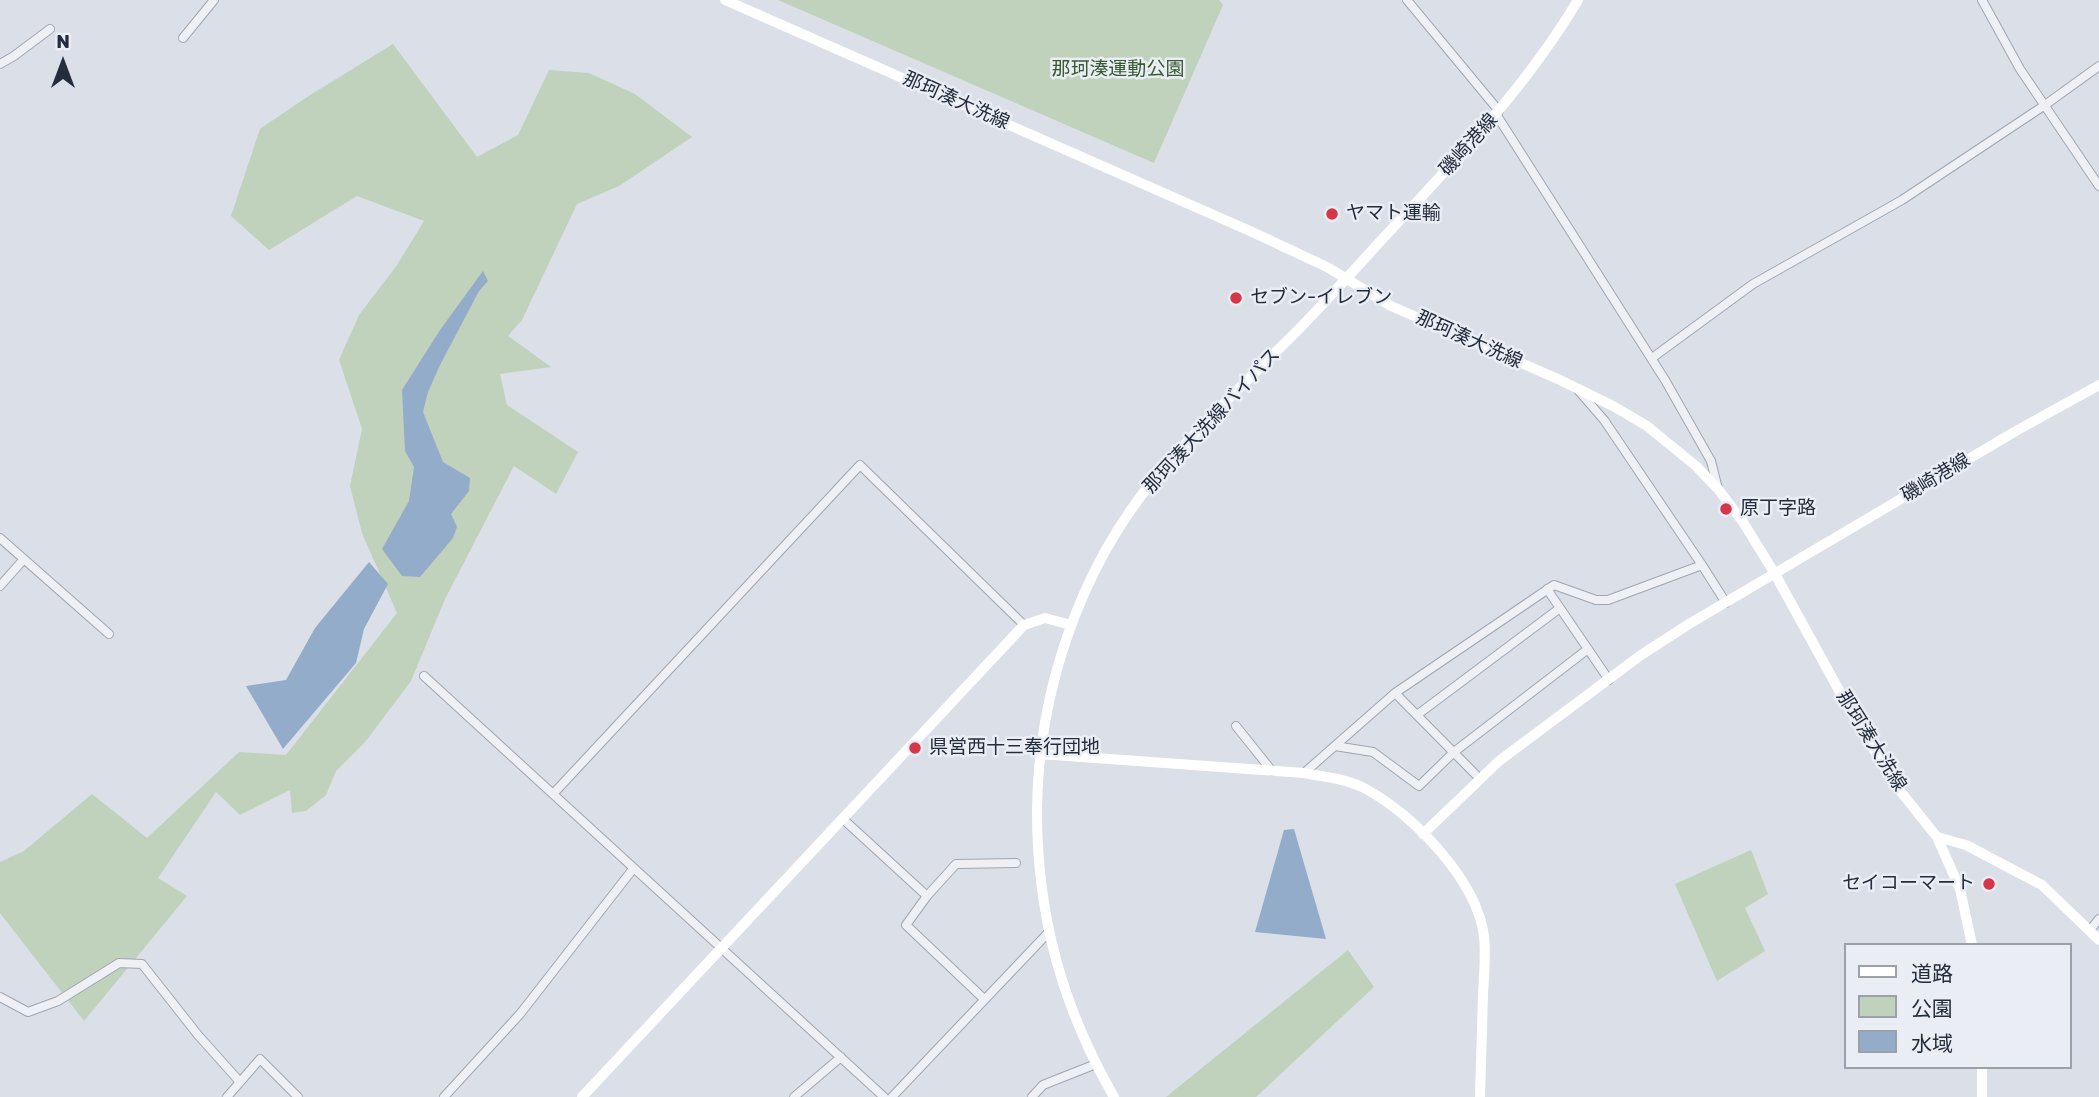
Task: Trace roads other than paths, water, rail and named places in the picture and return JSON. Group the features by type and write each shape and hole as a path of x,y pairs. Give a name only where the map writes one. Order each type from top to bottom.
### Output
{"main road":[{"name":"那珂湊大洗線","path":"725,0 1250,231 1327,267 1391,306 1613,405 1647,426 1681,453 1718,489 1743,522 1892,782 1937,837 1960,889 1972,943"},
{"name":"磯崎港線","path":"1346,279 1498,112 1555,39 1578,0"},
{"name":"那珂湊大洗線バイパス","path":"1114,1097 1074,1017 1048,933 1038,852 1040,754 1054,681 1071,625 1112,541 1153,480 1346,279"},
{"name":"磯崎港線","path":"1423,834 1499,761 1651,649 2016,431 2099,385"},
{"path":"582,1097 1024,625 1045,618 1071,625"},
{"path":"1040,754 1304,773 1334,778 1365,788 1395,809 1423,834 1464,882 1484,935 1480,1097"},
{"path":"1937,837 1966,845 2042,885 2099,940"},
{"path":"1982,1069 1982,1097"}],"street":[{"path":"183,38 215,0"},
{"path":"1407,0 1498,112 1652,358 1711,461 1718,489"},
{"path":"1982,0 2020,69 2099,186"},
{"path":"0,64 50,29"},
{"path":"1652,358 1753,284 1902,200 2099,66"},
{"path":"1576,388 1604,420 1727,603"},
{"path":"552,794 860,465 1024,625"},
{"path":"0,538 109,634"},
{"path":"0,586 24,559"},
{"path":"1304,773 1395,693 1554,585 1596,600 1608,600 1702,565"},
{"path":"1547,589 1609,680"},
{"path":"1417,715 1560,607"},
{"path":"1335,746 1373,752 1419,786 1454,752 1588,649"},
{"path":"424,676 884,1097"},
{"path":"1395,693 1480,779"},
{"path":"1236,726 1272,771"},
{"path":"843,820 927,896"},
{"path":"984,999 906,925 927,896 956,864 1016,863"},
{"path":"444,1097 520,1014 634,869"},
{"path":"2090,930 2099,919"},
{"path":"892,1097 1048,933"},
{"path":"0,997 28,1012 58,1001 119,963 142,964 198,1035 240,1082"},
{"path":"794,1097 841,1057"},
{"path":"227,1097 260,1059 298,1097"},
{"path":"1032,1097 1044,1085 1096,1064"}],"water":[{"path":"483,271 488,281 479,291 440,365 428,392 423,412 443,462 470,478 469,491 451,514 457,527 453,538 420,577 402,576 382,549 409,501 414,467 405,451 402,390 440,330"},
{"path":"369,562 388,584 364,629 356,663 283,749 246,686 286,680 315,628"},
{"path":"1294,829 1326,939 1255,932 1284,830"}],"place":[{"name":"ヤマト運輸","path":"1332,214"},
{"name":"セブン-イレブン","path":"1236,298"},
{"name":"原丁字路","path":"1726,509"},
{"name":"県営西十三奉行団地","path":"915,748"},
{"name":"セイコーマート","path":"1989,884"}],"park label":[{"name":"那珂湊運動公園","path":"1118,70"}]}
